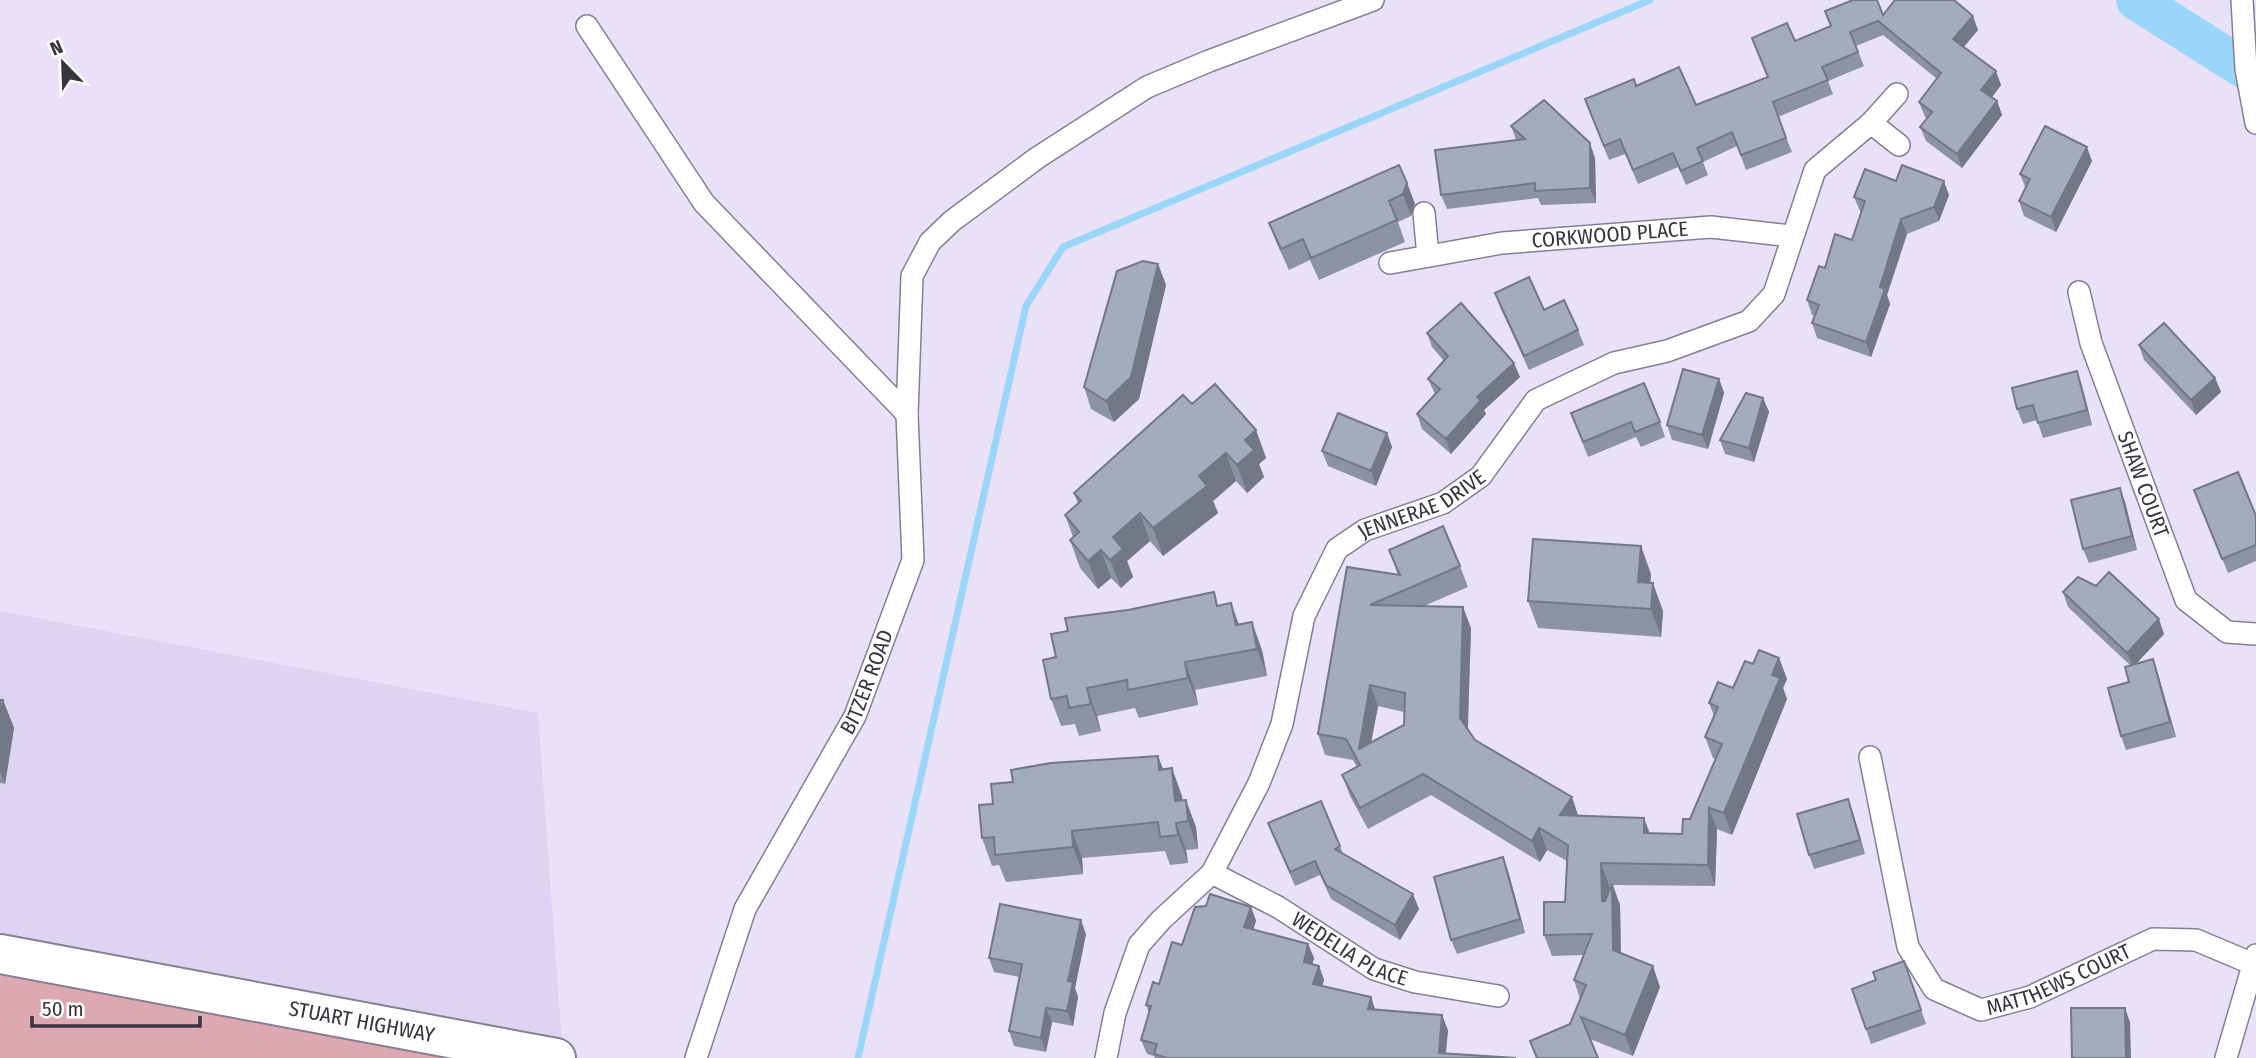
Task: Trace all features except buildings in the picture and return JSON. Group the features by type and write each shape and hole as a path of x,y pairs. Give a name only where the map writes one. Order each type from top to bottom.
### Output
{"highway":[{"name":"STUART HIGHWAY","path":"0,954 556,1058"}],"street":[{"name":"BITZER ROAD","path":"696,1058 745,909 855,716 913,560 907,414 912,276 930,242 952,221 1102,114 1147,88 1209,61 1373,0"},
{"path":"2242,0 2246,69 2256,123"},
{"path":"587,26 704,203 907,414"},
{"name":"JENNERAE DRIVE","path":"1106,1058 1115,1013 1139,945 1161,920 1212,873 1268,760 1282,724 1304,616 1337,549 1365,530 1443,503 1481,476 1536,400 1614,363 1667,351 1749,321 1774,294 1815,170 1871,123 1897,94"},
{"path":"1871,123 1899,145"},
{"path":"1424,213 1428,256"},
{"name":"CORKWOOD PLACE","path":"1390,263 1502,243 1711,226 1791,236"},
{"name":"SHAW COURT","path":"2079,292 2091,343 2186,600 2227,632 2256,634"},
{"name":"MATTHEWS COURT","path":"1870,757 1908,947 1934,989 1981,1010 2030,997 2153,939 2196,940 2255,959"},
{"name":"WEDELIA PLACE","path":"1212,873 1278,907 1374,969 1415,982 1498,996"},
{"path":"2226,1058 2255,959"}],"shaded area":[{"path":"0,611 538,713 563,1058 0,954"},
{"path":"0,954 556,1058 0,1058"}],"waterway":[{"path":"858,1058 1026,306 1063,247 1650,0"},
{"path":"2136,0 2256,76"}]}
